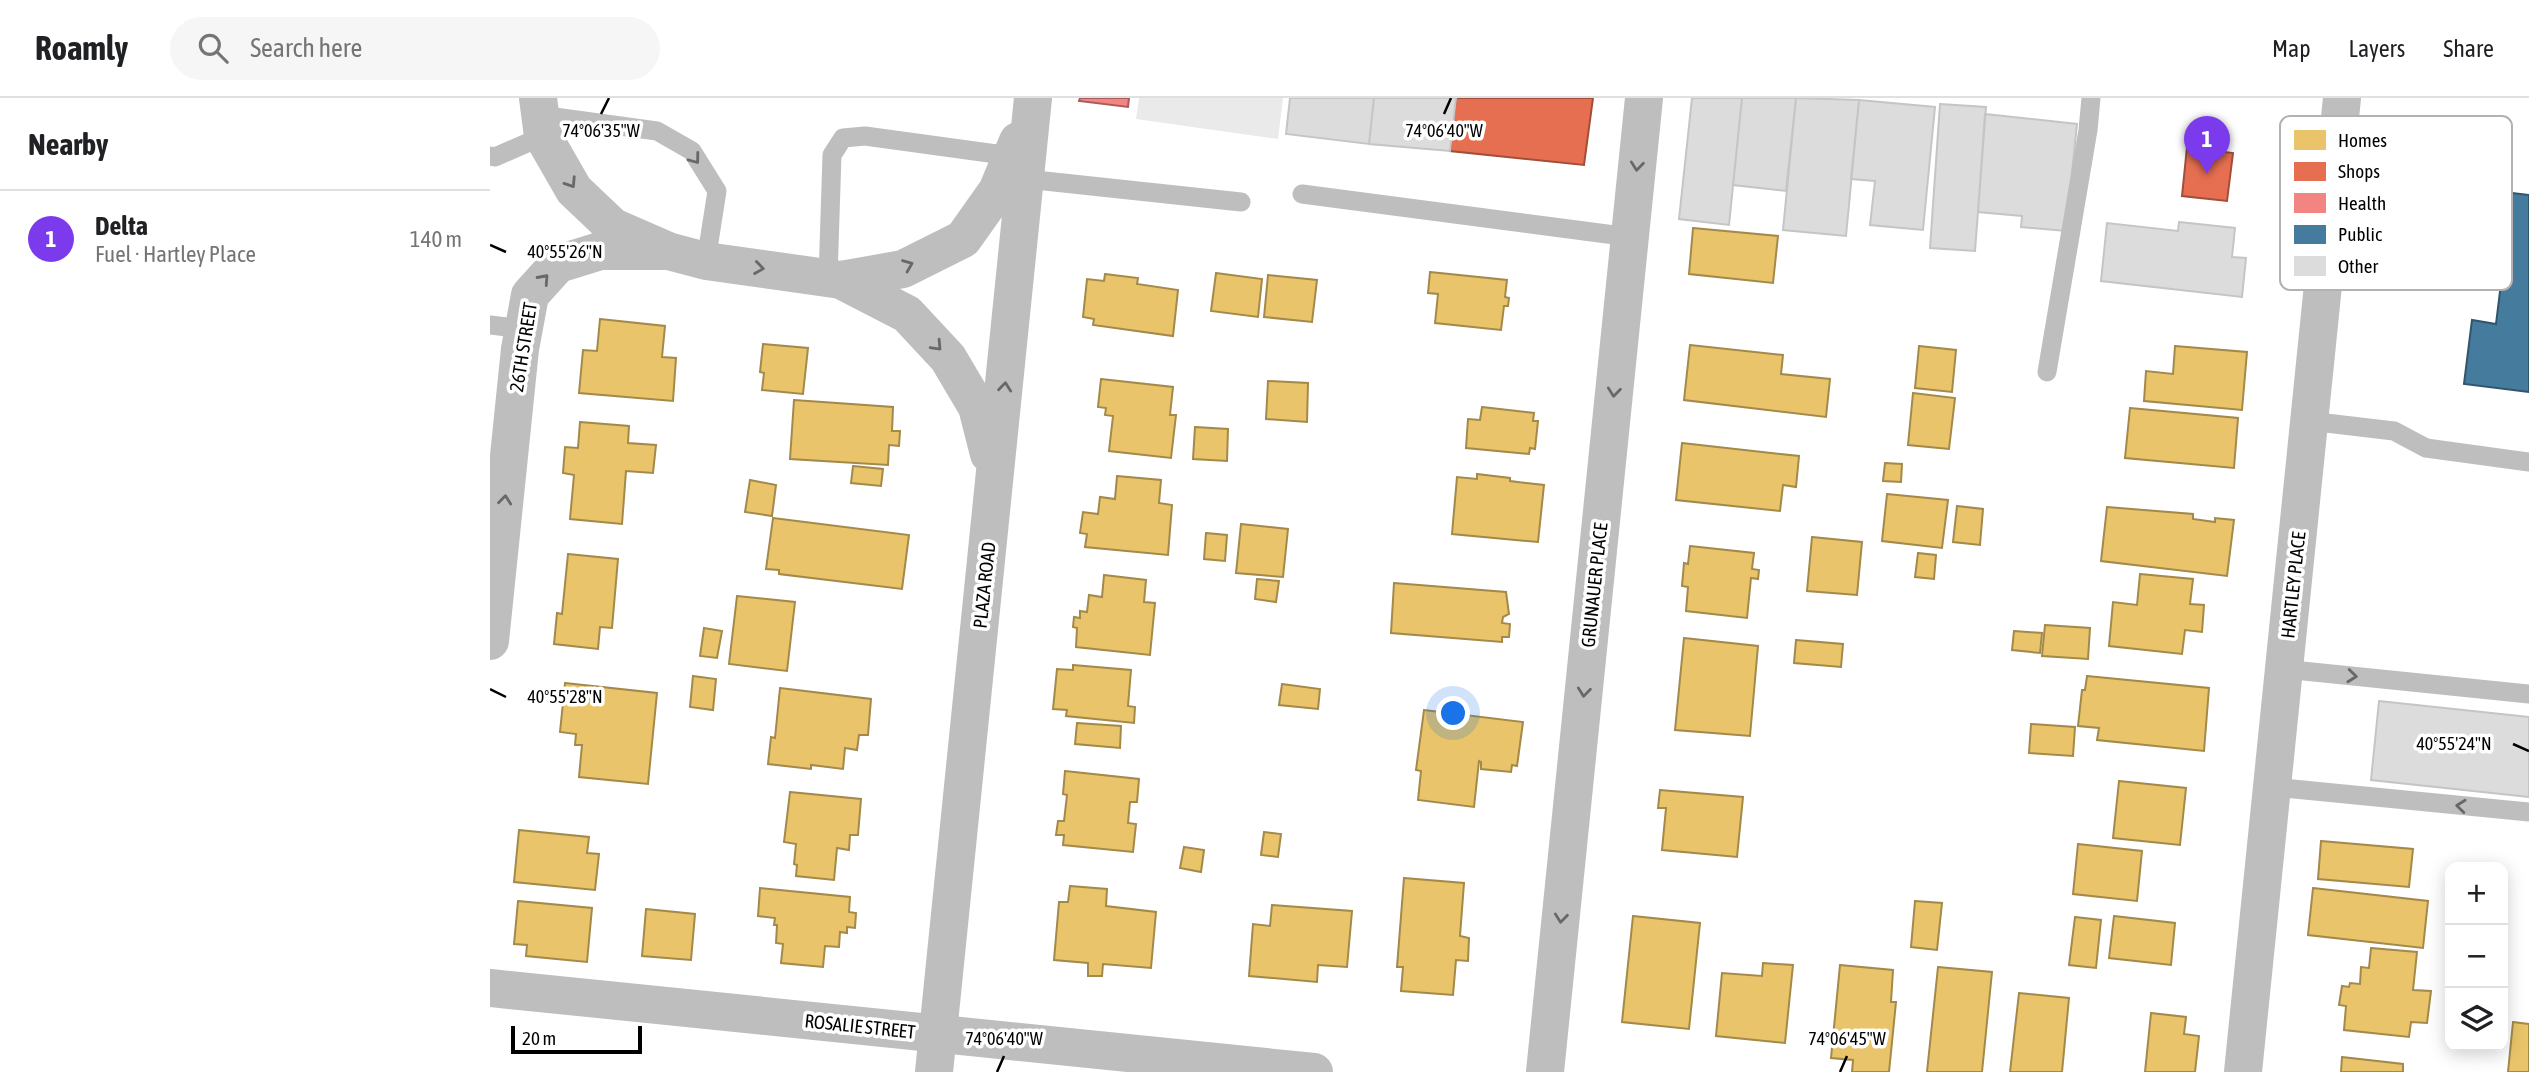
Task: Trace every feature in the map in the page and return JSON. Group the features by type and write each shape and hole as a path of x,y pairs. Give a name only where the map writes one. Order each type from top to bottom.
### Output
{"street":[{"name":"GRUNAUER PLACE","path":"1545,1072 1644,98"},
{"name":"HARTLEY PLACE","path":"2340,116 2342,98"},
{"path":"540,116 574,190 613,227 668,251 706,261 835,279 903,269 963,239 997,191 1019,167 1033,101"},
{"name":"PLAZA ROAD","path":"934,1072 995,480 1019,167"},
{"name":"26TH STREET","path":"490,641 520,349 507,327 530,295 558,264 600,251 668,251"},
{"path":"835,279 907,314 948,358 977,407 995,480"},
{"name":"HARTLEY PLACE","path":"2243,1072 2322,290"},
{"name":"ROSALIE STREET","path":"490,988 1314,1072"}],"lane":[{"path":"2047,372 2088,130 2091,98"},
{"path":"490,156 495,157 540,116 657,131 692,151 717,191 706,261"},
{"path":"835,279 832,155 843,138 864,136 1019,167 1241,202"},
{"path":"1301,194 1630,237"},
{"path":"2309,421 2394,431 2426,448 2529,462"},
{"path":"2284,669 2529,694"},
{"path":"2273,787 2529,812"}],"shaded area":[{"path":"1139,98 1283,98 1278,139 1136,119"}],"building: Homes":[{"path":"1693,228 1778,236 1773,283 1689,274"},
{"path":"1430,272 1507,280 1505,297 1509,298 1508,306 1504,306 1501,330 1435,323 1438,294 1428,293"},
{"path":"1216,273 1262,279 1258,317 1211,311"},
{"path":"1105,274 1138,278 1137,284 1178,290 1173,336 1093,325 1094,319 1083,317 1087,279 1104,281"},
{"path":"1268,275 1317,280 1312,322 1264,317"},
{"path":"600,319 665,326 662,357 676,358 673,401 579,393 583,350 597,351"},
{"path":"763,344 808,348 803,394 762,390 764,373 760,372"},
{"path":"1690,345 1783,355 1781,374 1830,379 1826,417 1684,400"},
{"path":"1919,346 1956,350 1952,392 1915,388"},
{"path":"2175,346 2247,352 2242,410 2144,401 2146,371 2173,374"},
{"path":"1101,379 1173,387 1170,415 1176,415 1171,458 1109,451 1113,416 1105,415 1106,408 1098,407"},
{"path":"1268,381 1308,383 1307,422 1266,419"},
{"path":"1913,393 1955,398 1949,449 1908,445"},
{"path":"794,400 893,407 892,431 900,431 899,446 889,445 888,465 790,459"},
{"path":"1482,407 1534,413 1533,421 1538,421 1535,449 1530,448 1529,454 1466,448 1468,419 1480,420"},
{"path":"2130,408 2238,418 2234,468 2125,458"},
{"path":"580,422 629,426 628,443 656,445 653,473 626,471 622,524 570,519 574,475 563,473 565,447 578,448"},
{"path":"1195,427 1228,429 1227,461 1193,459"},
{"path":"1682,443 1799,456 1796,487 1783,485 1780,511 1676,500"},
{"path":"1885,463 1902,464 1901,482 1883,481"},
{"path":"853,466 883,469 881,486 851,483"},
{"path":"1477,474 1544,485 1538,542 1452,534 1457,477 1477,479"},
{"path":"1117,476 1161,480 1159,503 1172,505 1168,555 1085,547 1087,534 1080,533 1083,512 1098,514 1100,497 1115,499"},
{"path":"750,480 776,485 772,516 745,512"},
{"path":"1887,494 1948,500 1942,548 1882,541"},
{"path":"1957,506 1983,509 1980,545 1953,542"},
{"path":"2107,507 2193,514 2193,519 2215,522 2215,518 2234,520 2227,576 2101,561"},
{"path":"773,518 909,535 902,589 779,574 779,570 766,569"},
{"path":"1241,524 1288,529 1283,577 1236,573"},
{"path":"1206,533 1227,535 1225,561 1204,559"},
{"path":"1812,537 1862,542 1857,595 1807,591"},
{"path":"1690,546 1754,553 1752,569 1759,570 1758,579 1751,578 1747,618 1686,611 1688,587 1682,586 1684,563 1688,564"},
{"path":"1918,553 1936,555 1934,579 1915,577"},
{"path":"568,554 618,559 612,628 600,627 598,649 554,644 557,613 562,614"},
{"path":"2140,574 2193,579 2190,604 2204,605 2202,632 2185,630 2182,654 2109,646 2113,602 2137,605"},
{"path":"1104,575 1146,580 1144,602 1155,603 1150,655 1076,647 1077,628 1073,627 1074,617 1080,618 1080,611 1087,612 1089,595 1102,597"},
{"path":"1257,579 1279,581 1276,602 1255,599"},
{"path":"1394,583 1506,592 1509,614 1503,617 1502,623 1510,624 1509,637 1502,637 1502,642 1391,633"},
{"path":"737,596 795,602 787,671 729,664"},
{"path":"2045,625 2090,628 2088,659 2042,656"},
{"path":"704,628 722,631 717,658 700,656"},
{"path":"2014,631 2042,633 2040,653 2012,650"},
{"path":"1684,638 1758,646 1750,736 1675,730"},
{"path":"1796,640 1843,644 1841,667 1794,663"},
{"path":"1073,665 1131,670 1128,706 1135,707 1134,723 1066,716 1067,710 1053,709 1057,669 1073,670"},
{"path":"693,676 716,679 713,710 690,707"},
{"path":"2087,676 2209,688 2204,751 2097,740 2099,728 2078,726 2082,690 2085,690"},
{"path":"565,683 657,693 648,784 579,777 582,745 575,745 576,734 560,732"},
{"path":"1282,684 1320,689 1318,709 1279,705"},
{"path":"780,688 871,699 868,735 859,735 857,750 845,748 843,769 811,765 811,769 768,764 771,737 775,738"},
{"path":"1424,710 1523,722 1517,766 1512,765 1511,772 1481,769 1479,761 1474,807 1418,800 1421,771 1416,770"},
{"path":"1077,723 1121,726 1120,748 1075,744"},
{"path":"2031,724 2075,727 2073,756 2029,753"},
{"path":"1065,771 1139,779 1137,802 1130,802 1128,823 1136,824 1133,852 1063,845 1064,835 1056,835 1058,821 1064,821 1067,795 1063,794"},
{"path":"2119,781 2186,788 2180,845 2113,838"},
{"path":"1660,790 1743,797 1737,857 1662,850 1666,808 1658,808"},
{"path":"790,792 861,799 858,835 850,835 849,850 837,848 834,880 796,876 796,844 784,842"},
{"path":"519,830 589,837 587,853 599,854 595,890 514,882"},
{"path":"1264,832 1281,834 1278,857 1261,855"},
{"path":"2321,841 2413,849 2409,887 2318,879"},
{"path":"2078,844 2142,851 2137,901 2073,894"},
{"path":"1184,847 1204,850 1201,872 1180,868"},
{"path":"1404,878 1464,883 1460,936 1469,938 1468,961 1456,960 1453,995 1401,991 1403,967 1397,967"},
{"path":"1070,886 1107,889 1106,906 1156,912 1151,968 1103,964 1102,976 1088,976 1088,963 1054,960 1059,902 1068,902"},
{"path":"760,888 850,897 849,912 856,913 855,928 847,927 847,933 840,932 839,947 825,946 823,967 781,963 783,944 776,943 775,918 758,916"},
{"path":"2313,888 2428,901 2423,948 2308,935"},
{"path":"518,901 592,908 587,962 526,956 527,945 514,944"},
{"path":"1915,901 1942,903 1937,950 1911,947"},
{"path":"1272,905 1352,911 1347,967 1318,965 1317,982 1249,976 1253,924 1270,926"},
{"path":"646,909 695,914 691,960 642,956"},
{"path":"1633,916 1700,923 1689,1029 1622,1022"},
{"path":"2114,916 2175,923 2171,965 2109,958"},
{"path":"2075,917 2101,920 2096,968 2069,965"},
{"path":"2371,948 2417,952 2413,990 2431,991 2427,1023 2411,1022 2409,1037 2344,1030 2346,1006 2339,1005 2342,986 2360,984 2361,967 2369,968"},
{"path":"1763,963 1793,965 1785,1043 1716,1036 1722,973 1762,976"},
{"path":"1840,965 1893,970 1891,1002 1896,1002 1889,1072 1852,1072 1853,1060 1831,1058"},
{"path":"1938,967 1992,972 1982,1072 1927,1072"},
{"path":"2019,993 2069,998 2062,1072 2010,1072"},
{"path":"2151,1013 2186,1017 2184,1034 2199,1036 2195,1072 2145,1072"},
{"path":"2513,1022 2529,1024 2529,1072 2508,1072"},
{"path":"2342,1057 2403,1064 2403,1072 2341,1072"}],"building: Shops":[{"path":"1456,98 1593,98 1584,165 1450,151"},
{"path":"2187,147 2233,153 2227,201 2182,196"}],"building: Health":[{"path":"1080,98 1129,98 1128,107 1079,101"}],"building: Public":[{"path":"2512,193 2529,195 2529,392 2464,384 2472,320 2496,324 2500,290 2512,290"}],"building: Other":[{"path":"1290,98 1374,98 1369,144 1286,134"},
{"path":"1374,98 1456,98 1450,151 1369,144"},
{"path":"1692,98 1742,98 1729,225 1679,219"},
{"path":"1742,98 1796,98 1786,191 1733,185"},
{"path":"1796,98 1859,100 1846,236 1783,230"},
{"path":"1859,100 1935,107 1923,230 1870,225 1875,181 1851,179"},
{"path":"1940,104 1986,107 1975,251 1930,248"},
{"path":"1985,114 2077,124 2066,231 2021,227 2022,216 1978,212"},
{"path":"2179,222 2235,228 2232,257 2246,258 2242,297 2101,281 2107,223 2178,231"},
{"path":"2379,701 2529,717 2529,797 2371,780"}],"place":[{"name":"Delta","path":"2207,174"}]}
